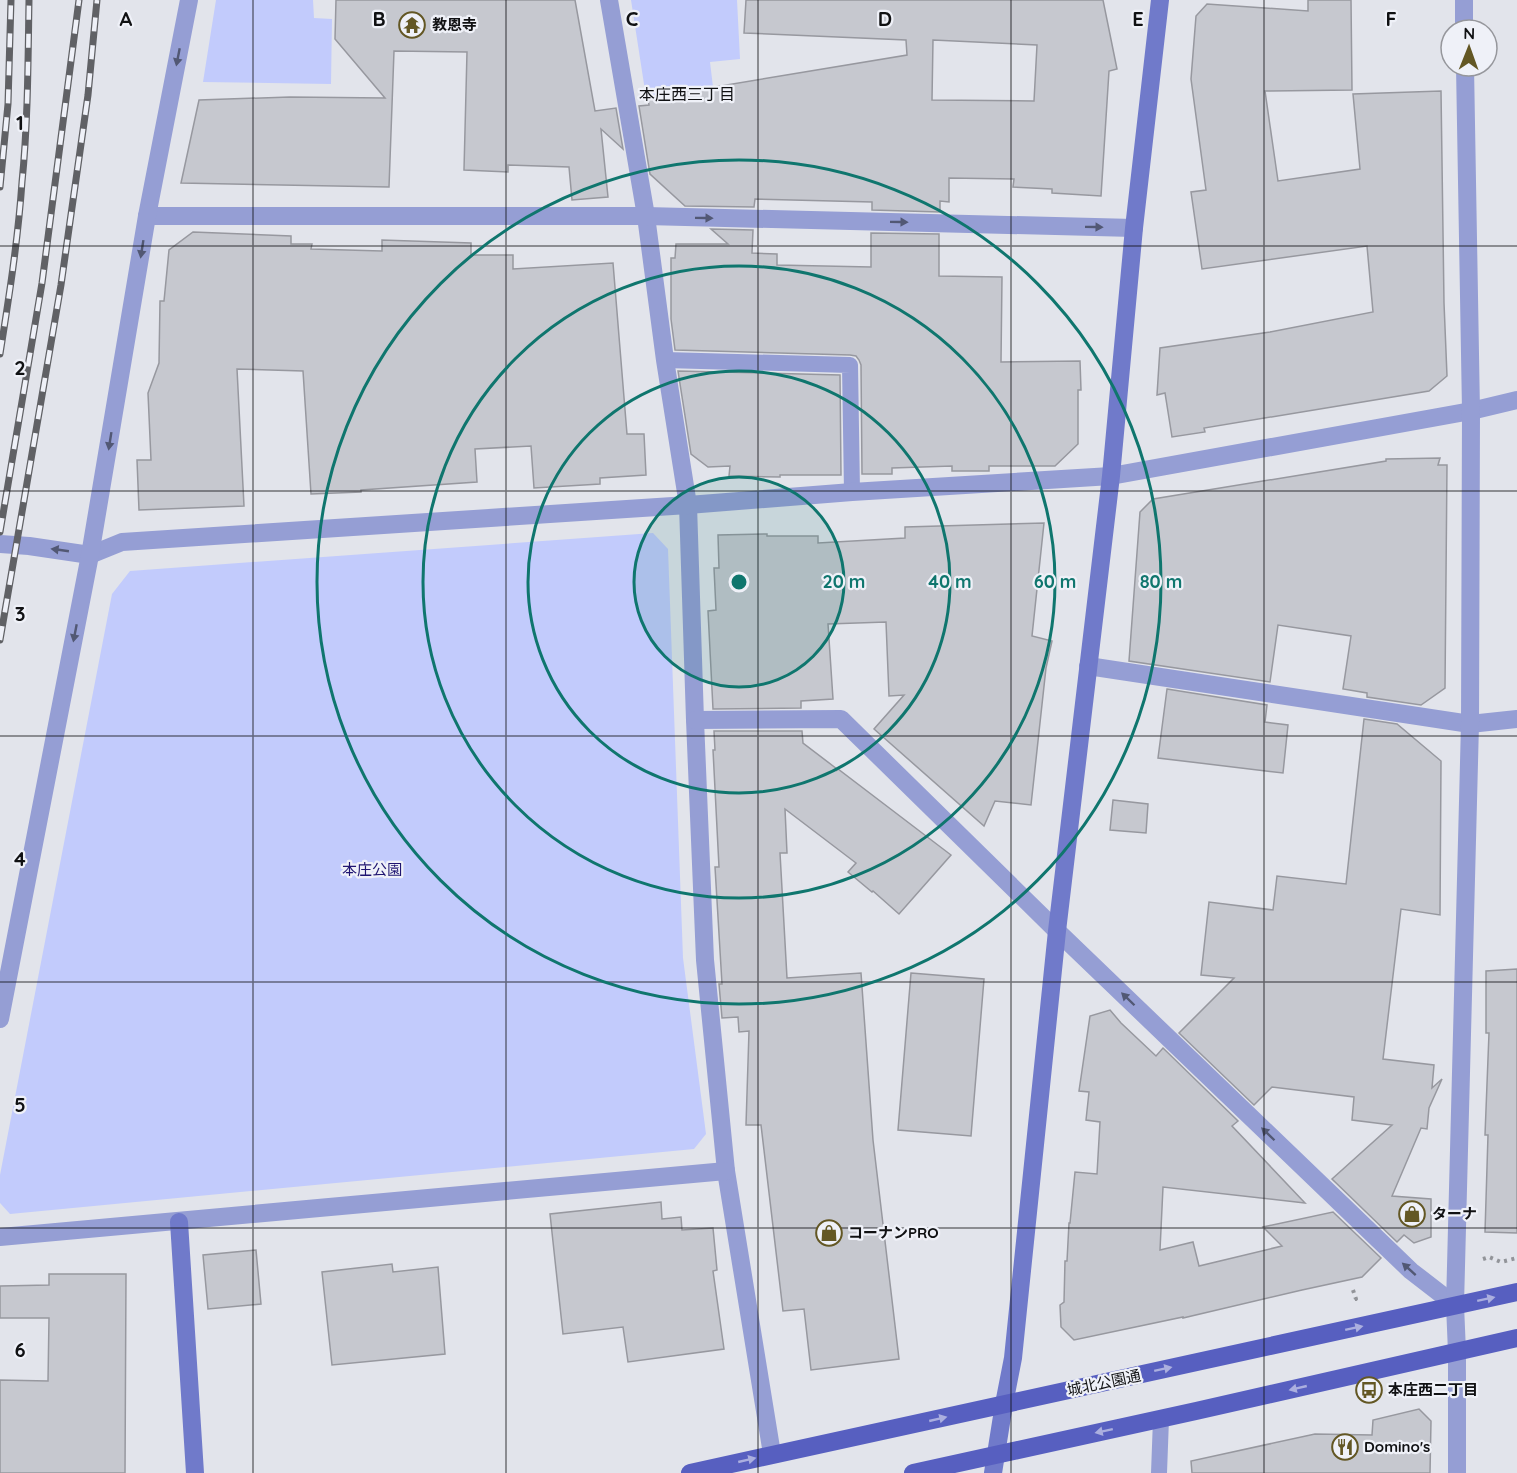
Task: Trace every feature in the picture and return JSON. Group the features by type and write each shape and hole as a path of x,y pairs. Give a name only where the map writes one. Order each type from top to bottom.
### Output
{"main road":[{"name":"城北公園通","path":"690,1473 1517,1292"},
{"path":"913,1473 1517,1338"}],"street":[{"path":"0,1019 90,555 147,216 189,0"},
{"path":"609,0 646,216 665,360 688,504 705,960 726,1171 772,1454"},
{"path":"993,1473 1013,1358 1057,931 1111,476 1134,228 1160,0"},
{"path":"1464,0 1464,18"},
{"path":"1457,1473 1455,1305 1470,724 1471,411 1465,78"},
{"path":"147,216 646,216 1134,228"},
{"path":"0,544 90,555 122,542 1111,476 1471,411 1517,400"},
{"path":"1088,666 1470,724 1517,719"},
{"path":"695,720 840,719 1411,1271 1455,1305"},
{"path":"0,1237 726,1171"},
{"path":"179,1222 195,1473"}],"lane":[{"path":"665,360 850,365 852,492"},
{"path":"1159,1473 1161,1419"}],"path":[{"path":"1489,1257 1501,1262 1517,1258"},
{"path":"1351,1300 1356,1299 1353,1290"}],"green space":[{"path":"216,0 313,0 314,18 332,19 331,84 203,82"},
{"path":"631,0 737,0 740,59 710,62 713,87 646,97"},
{"name":"本庄公園","path":"653,533 668,549 683,958 706,1134 694,1149 10,1214 0,1203 0,1175 112,594 130,571"}],"building":[{"path":"336,0 575,0 595,111 616,108 623,149 601,129 608,197 572,200 569,167 508,165 508,172 464,170 467,52 394,51 389,187 181,183 199,100 290,97 385,98 335,39"},
{"path":"746,0 1103,0 1117,69 1109,71 1101,196 1052,193 1052,189 1013,187 1014,179 949,178 949,202 940,201 940,212 872,210 872,202 755,199 754,207 685,206 650,174 639,106 649,105 648,98 907,55 906,40 744,33","holes":["933,40 1037,45 1034,101 932,100"]},
{"path":"1308,0 1351,0 1352,90 1265,91 1278,181 1360,169 1353,94 1441,91 1447,376 1429,391 1204,428 1205,432 1172,437 1165,393 1157,395 1160,348 1270,332 1373,312 1367,246 1202,269 1191,192 1206,190 1191,79 1196,16 1207,4 1308,11"},
{"path":"711,229 753,230 752,253 777,254 777,265 871,267 871,233 939,234 939,276 1002,277 1001,362 1080,361 1078,444 1055,466 989,466 989,471 952,471 952,466 892,468 892,474 862,474 861,365 856,356 675,350 671,319 671,258 675,258 676,244 728,244"},
{"path":"193,232 291,236 291,244 312,244 311,249 382,251 382,240 471,243 471,255 513,255 513,269 613,263 627,434 644,434 646,475 600,478 600,484 534,488 531,446 475,449 477,482 311,494 303,371 237,369 244,506 139,510 137,460 151,460 148,393 159,363 160,301 164,301 169,250"},
{"path":"678,371 840,375 841,475 729,476 730,466 708,467 691,454"},
{"path":"1440,458 1438,465 1447,465 1445,688 1421,705 1367,697 1367,693 1343,689 1351,636 1278,625 1270,682 1129,661 1140,512 1153,499 1386,461 1386,459"},
{"path":"1044,523 1032,636 1052,641 1046,668 1031,805 995,801 984,826 874,729 904,695 889,696 886,622 828,624 833,699 801,701 801,708 713,709 708,611 716,610 714,568 719,568 718,535 818,536 818,543 905,538 905,527"},
{"path":"1167,689 1267,705 1265,722 1288,725 1283,773 1158,758"},
{"path":"1364,719 1397,724 1441,761 1440,915 1401,909 1383,1059 1434,1065 1432,1088 1442,1079 1429,1108 1427,1129 1421,1128 1392,1196 1431,1199 1431,1237 1414,1243 1404,1235 1397,1242 1332,1179 1392,1125 1352,1120 1354,1097 1272,1087 1254,1105 1179,1033 1234,978 1201,975 1209,902 1273,910 1277,876 1346,884"},
{"path":"714,731 802,731 803,743 951,855 899,914 848,872 856,863 785,809 787,853 780,853 787,978 861,973 873,1140 899,1359 811,1370 804,1309 783,1311 761,1125 746,1125 749,1031 739,1032 738,1017 722,1018 715,867 719,867"},
{"path":"1113,800 1148,804 1146,833 1110,830"},
{"path":"1517,969 1517,1233 1485,1232 1488,1135 1485,1135 1489,1033 1486,1033 1486,971"},
{"path":"911,973 984,979 971,1136 898,1130"},
{"path":"1110,1010 1156,1056 1163,1048 1238,1121 1232,1126 1305,1203 1163,1187 1160,1250 1193,1242 1199,1266 1282,1246 1263,1227 1333,1212 1381,1258 1362,1277 1183,1318 1074,1340 1061,1327 1060,1305 1064,1302 1065,1261 1067,1261 1075,1172 1097,1174 1100,1122 1086,1120 1089,1092 1079,1091 1090,1016"},
{"path":"661,1202 662,1219 681,1217 682,1230 713,1228 717,1270 713,1271 724,1349 628,1362 623,1327 563,1334 550,1214"},
{"path":"256,1250 261,1304 208,1309 203,1255"},
{"path":"392,1264 393,1272 438,1267 445,1354 332,1365 322,1272"},
{"path":"49,1274 126,1274 125,1473 0,1473 0,1380 48,1381 49,1318 0,1318 0,1286 49,1285"},
{"path":"1419,1409 1431,1421 1430,1473 1192,1473 1191,1461 1315,1434 1372,1435 1373,1420"}],"railway":[{"path":"0,187 8,104 11,0"},
{"path":"0,354 16,247 24,159 29,0"},
{"path":"0,532 42,283 79,0"},
{"path":"0,640 61,285 88,95 97,0"}],"place":[{"name":"教恩寺","path":"412,25"},
{"name":"ターナ","path":"1412,1214"},
{"name":"コーナンPRO","path":"829,1233"},
{"name":"本庄西二丁目","path":"1369,1390"},
{"name":"Domino's","path":"1345,1447"}],"district":[{"name":"本庄西三丁目","path":"687,94"}]}
